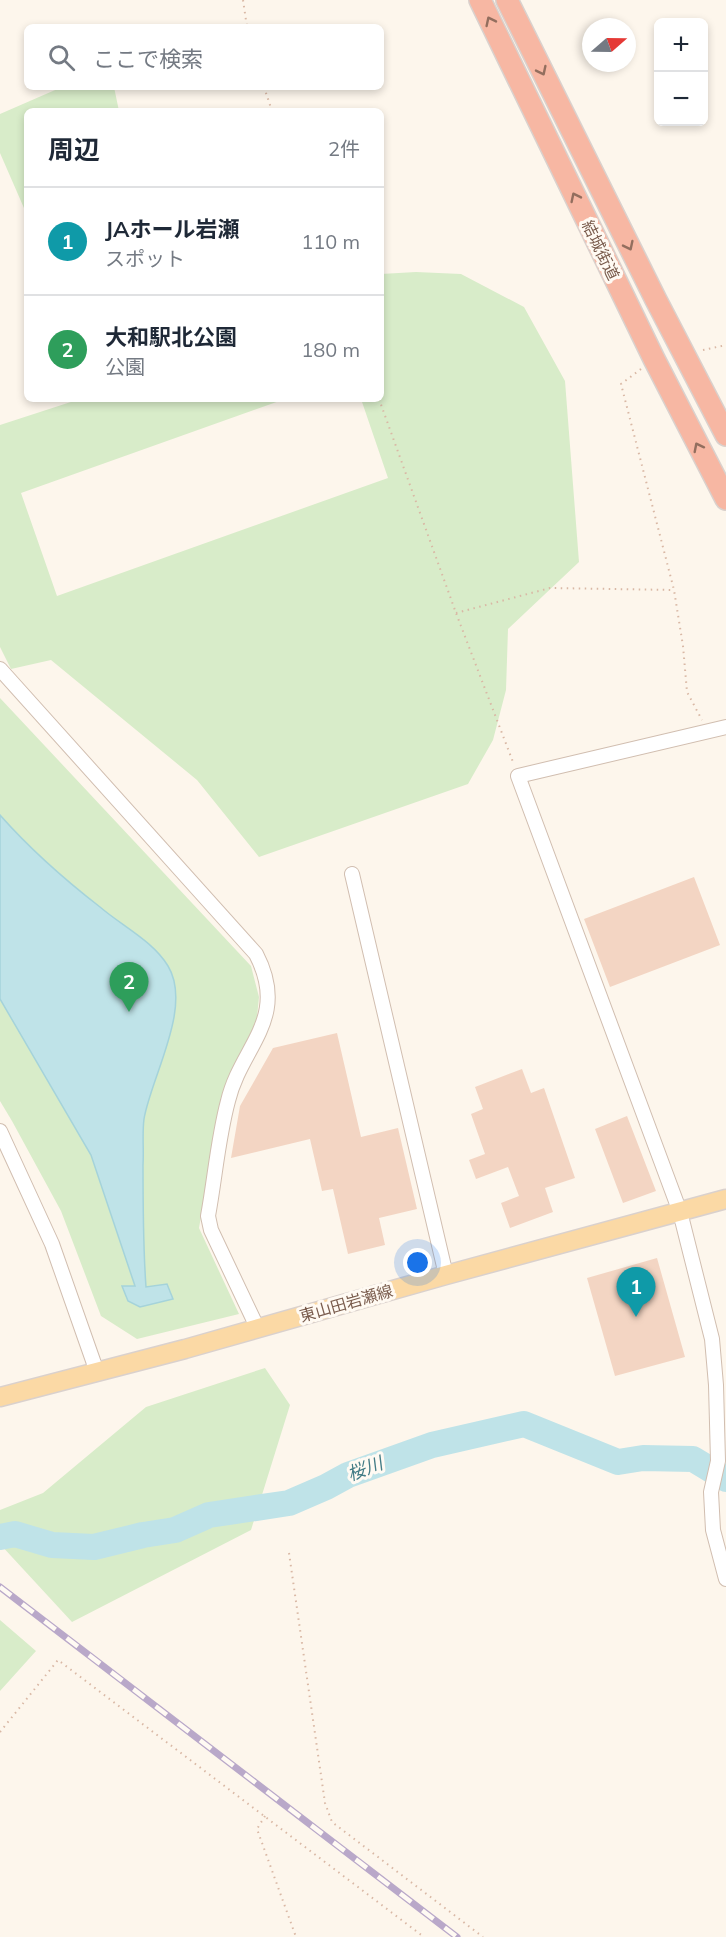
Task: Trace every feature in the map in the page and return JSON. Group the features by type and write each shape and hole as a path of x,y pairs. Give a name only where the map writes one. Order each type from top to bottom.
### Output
{"highway":[{"name":"結城街道","path":"480,0 654,359 726,498"},
{"name":"結城街道","path":"507,0 656,300 726,435"}],"main road":[{"name":"東山田岩瀬線","path":"0,1397 185,1349 257,1327 726,1199"}],"street":[{"path":"0,669 256,954 262,966 267,998 265,1019 261,1033 235,1079 228,1101 208,1216 211,1230 257,1327"},
{"path":"726,727 518,776 680,1212 712,1339 718,1461 711,1492 713,1530 726,1580"},
{"path":"352,874 446,1275"},
{"path":"0,1131 52,1244 97,1372"}],"path":[{"path":"243,0 247,24"},
{"path":"265,90 271,108"},
{"path":"698,351 726,345"},
{"path":"654,359 621,384 674,590 683,646 687,692 709,731"},
{"path":"380,402 518,776"},
{"path":"456,613 550,588 674,590"},
{"path":"289,1553 325,1803 332,1822 483,1937"},
{"path":"0,1732 58,1660 424,1937"},
{"path":"265,1816 257,1829 296,1937"}],"green space":[{"path":"55,90 115,90 118,108 24,108 24,208 0,153 0,114"},
{"path":"416,272 461,274 524,307 565,381 579,562 508,629 506,690 493,740 468,784 259,857 197,780 51,660 11,669 0,647 0,425 71,402 277,402 21,493 57,596 388,478 362,402 384,402 384,274"},
{"path":"0,698 251,966 259,997 256,1027 222,1095 199,1228 239,1314 137,1339 101,1316 61,1211 0,1101"},
{"path":"265,1368 290,1405 251,1530 72,1622 0,1544 0,1510 43,1493 146,1407"},
{"path":"0,1620 36,1651 0,1691"}],"water":[{"path":"0,815 60,875 137,934 162,957 168,966 174,983 176,1001 168,1042 144,1119 143,1226 146,1287 167,1284 173,1299 140,1307 128,1301 122,1286 135,1286 91,1155 0,999"},
{"path":"16,1530 53,1540 93,1542 94,1552 52,1550 14,1540 0,1542 0,1531"}],"building":[{"path":"694,877 720,945 610,987 584,919"},
{"path":"337,1033 361,1137 398,1128 417,1209 379,1218 385,1245 348,1254 333,1189 322,1191 310,1139 231,1158 240,1106 273,1048"},
{"path":"522,1069 531,1093 544,1088 575,1178 545,1188 553,1212 510,1228 501,1203 519,1196 508,1167 476,1179 469,1160 485,1154 471,1114 483,1109 475,1087"},
{"path":"627,1116 656,1191 623,1203 595,1129"},
{"path":"657,1258 685,1357 615,1376 587,1278"}],"waterway":[{"name":"桜川","path":"0,1537 15,1534 52,1545 94,1547 175,1530 209,1515 289,1503 348,1475 432,1445 524,1424 618,1462 643,1458 693,1459 726,1479"}],"railway":[{"path":"0,1587 457,1937"}],"place":[{"name":"大和駅北公園","path":"129,1012"},
{"name":"JAホール岩瀬","path":"636,1317"}]}
